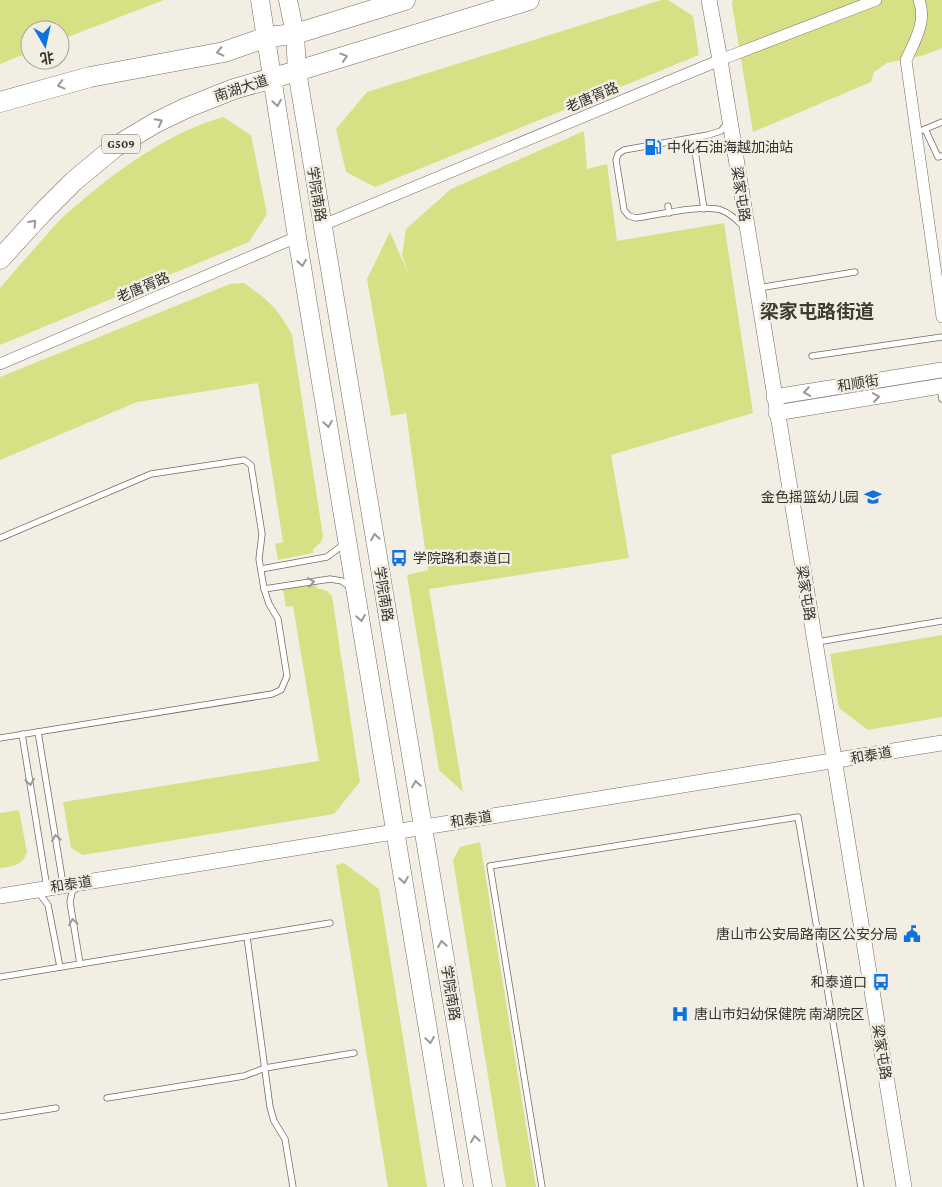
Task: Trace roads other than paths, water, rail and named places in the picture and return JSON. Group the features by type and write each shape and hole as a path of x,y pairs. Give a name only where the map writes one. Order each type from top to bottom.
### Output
{"highway":[{"path":"0,102 90,77 224,52 266,37 295,34 405,0"},
{"name":"南湖大道","path":"0,259 62,194 115,147 155,123 186,108 234,89 529,0"}],"main road":[{"name":"学院南路","path":"260,0 297,236 454,1187"},
{"name":"学院南路","path":"288,0 295,34 297,71 322,225 483,1187"}],"street":[{"name":"梁家屯路","path":"709,0 904,1187"},
{"name":"老唐胥路","path":"322,225 720,60 876,0"},
{"path":"919,0 922,12 920,31 906,60 921,131 940,284 942,317"},
{"name":"老唐胥路","path":"0,364 297,236"},
{"name":"和顺街","path":"774,397 942,370"},
{"name":"和顺街","path":"776,413 941,390"},
{"name":"和泰道","path":"0,896 942,743"}],"lane":[{"path":"730,121 721,131 658,146 624,150 618,154 616,160 621,193 624,210 629,216 636,218 704,209 721,210 735,218 748,232"},
{"path":"942,122 921,131 938,157 942,156"},
{"path":"692,138 704,209"},
{"path":"668,206 669,213"},
{"path":"756,288 855,272"},
{"path":"812,356 942,337"},
{"path":"0,538 151,474 244,460 251,465 262,534 259,559 260,569 269,604 278,619 287,676 281,690 272,694 0,738"},
{"path":"260,569 326,557 348,541"},
{"path":"264,589 330,579 342,581 356,591"},
{"path":"814,643 942,621"},
{"path":"38,732 64,886"},
{"path":"22,734 42,896 48,905 60,967"},
{"path":"542,1187 490,866 798,817 861,1187"},
{"path":"80,964 70,902 72,892 81,883"},
{"path":"0,977 330,924"},
{"path":"247,937 270,1107 274,1121 285,1139 293,1187"},
{"path":"106,1098 244,1076 265,1068 354,1053"},
{"path":"0,1117 56,1108"}],"place":[{"name":"中化石油海越加油站","path":"653,147"},
{"name":"金色摇篮幼儿园","path":"873,497"},
{"name":"学院路和泰道口","path":"399,558"},
{"name":"唐山市公安局路南区公安分局","path":"912,934"},
{"name":"和泰道口","path":"881,982"},
{"name":"唐山市妇幼保健院 南湖院区","path":"680,1014"}],"district":[{"name":"梁家屯路街道","path":"817,311"}]}
